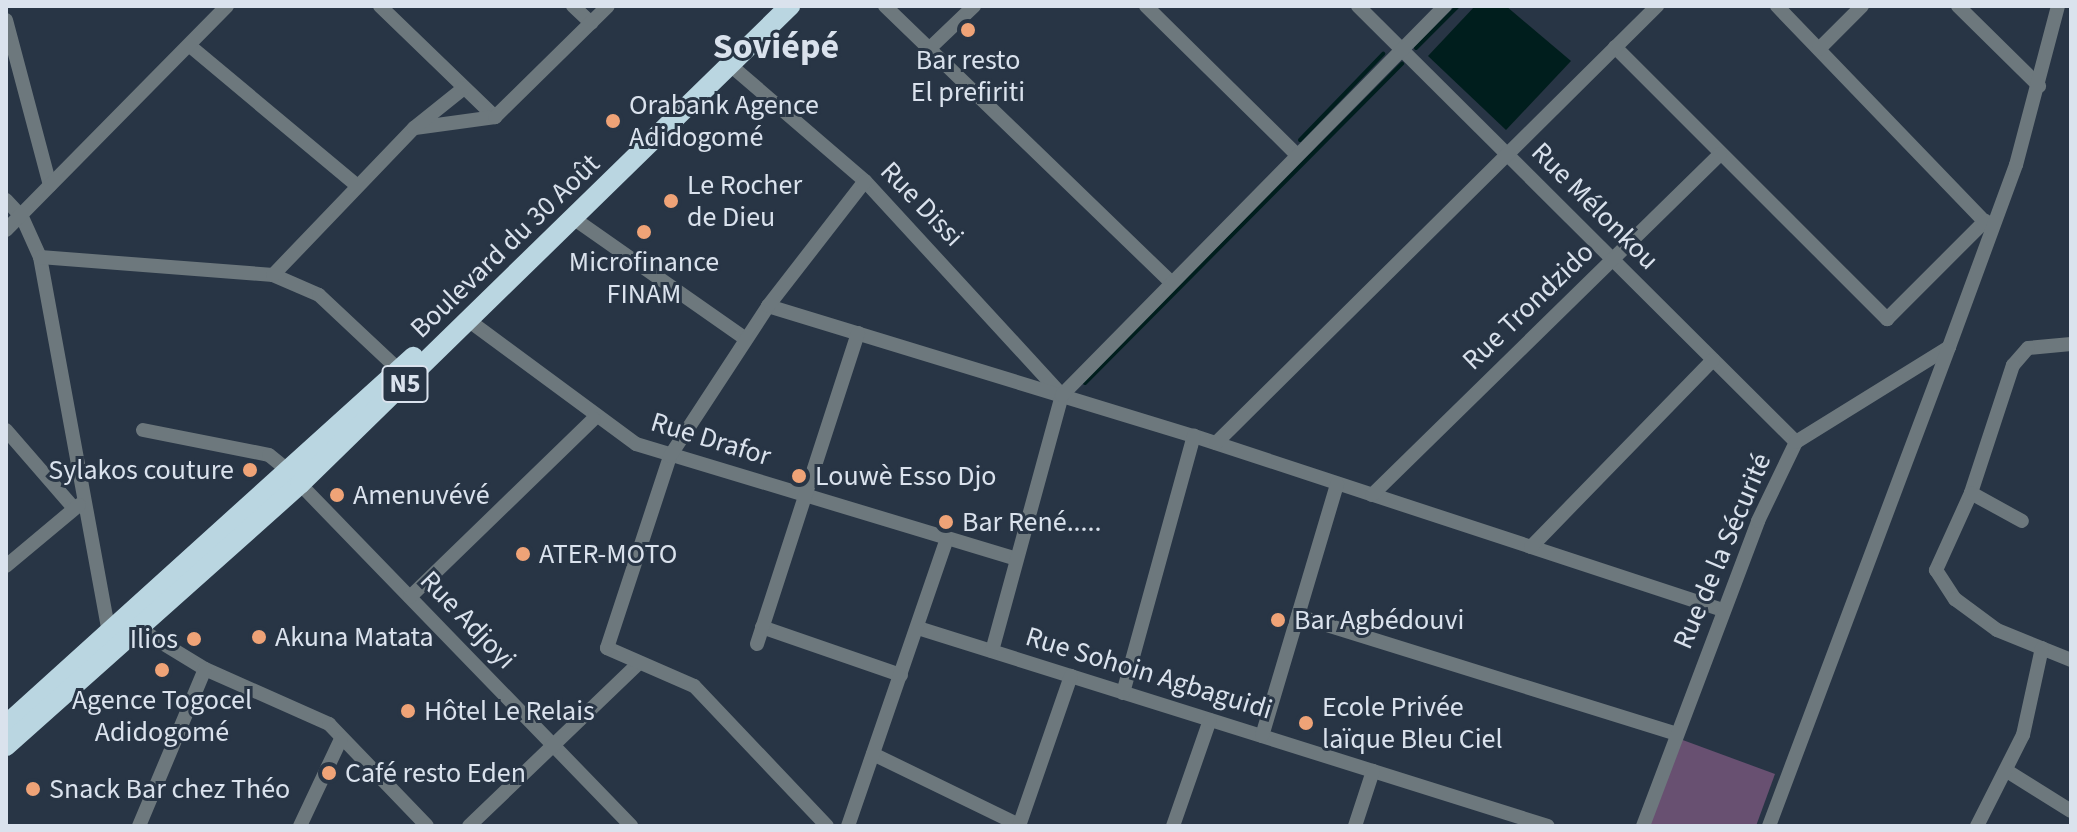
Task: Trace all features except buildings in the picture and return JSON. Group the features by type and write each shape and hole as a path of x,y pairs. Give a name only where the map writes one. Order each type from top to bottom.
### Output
{"highway":[{"name":"Boulevard du 30 Août","path":"404,376 769,6"},
{"name":"Boulevard du 30 Août","path":"6,725 137,624 468,320 790,6"},
{"name":"Boulevard du 30 Août","path":"6,746 114,642"}],"street":[{"path":"6,230 227,6"},
{"path":"380,6 495,117"},
{"path":"573,6 591,23"},
{"path":"414,128 495,117 608,6"},
{"path":"885,6 1169,280"},
{"path":"930,48 974,6"},
{"path":"1146,6 1296,154"},
{"name":"Rue Mélonkou","path":"1358,6 1796,442"},
{"path":"992,651 1062,395 1169,280 1445,6"},
{"path":"1216,443 1657,6"},
{"path":"1777,6 1989,226"},
{"path":"1819,49 1862,6"},
{"path":"1958,6 2039,86"},
{"path":"1769,826 1949,347 2039,86 2058,6"},
{"path":"6,20 50,185"},
{"path":"190,46 356,185"},
{"path":"1615,47 1887,319 1989,226"},
{"name":"Rue Dissi","path":"729,64 865,181 1062,395"},
{"path":"273,275 356,185 414,128 464,88"},
{"name":"Rue Trondzido","path":"1372,495 1720,154"},
{"path":"827,826 694,686 607,648 670,456 768,306 865,181"},
{"path":"6,200 22,217 40,257 78,505 114,642"},
{"path":"573,218 746,339"},
{"path":"40,257 273,275 319,295 404,376"},
{"path":"768,306 1216,443 1723,610"},
{"name":"Rue Drafor","path":"468,320 594,419 670,456 1016,559"},
{"path":"757,644 808,496 858,333"},
{"path":"2071,344 2028,348 2013,365 1971,493 1936,570 1940,583 1997,630 2071,660"},
{"name":"Rue de la Sécurité","path":"1643,826 1723,610 1796,442 1949,347"},
{"path":"1531,547 1713,360"},
{"path":"410,597 594,419"},
{"path":"6,430 78,505"},
{"name":"Rue Adjoyi","path":"143,430 269,455 295,478 631,826"},
{"path":"1123,693 1194,436"},
{"path":"1262,736 1337,484"},
{"path":"1971,493 2022,521"},
{"path":"6,566 78,505"},
{"path":"848,826 947,539"},
{"path":"1298,616 1677,734"},
{"path":"137,624 205,669 329,724 427,826"},
{"path":"762,627 901,675"},
{"name":"Rue Sohoin Agbaguidi","path":"918,628 1548,826"},
{"path":"1977,826 2007,771 2034,704 2042,648"},
{"path":"469,826 555,747 638,664"},
{"path":"139,826 205,669"},
{"path":"873,754 1019,826 1071,676"},
{"path":"1173,826 1210,720"},
{"path":"300,826 341,739"},
{"path":"1355,826 1373,771"},
{"path":"2007,771 2071,811"}],"shaded area":[{"path":"1475,6 1506,6 1571,61 1506,130 1428,56"},
{"path":"1680,739 1775,774 1756,826 1648,826"}],"waterway":[{"path":"1416,48 1458,6"},
{"path":"1300,140 1383,54"},
{"path":"1085,383 1402,64"}],"place":[{"name":"Bar resto El prefiriti","path":"968,30"},
{"name":"Orabank Agence Adidogomé","path":"613,121"},
{"name":"Le Rocher de Dieu","path":"671,201"},
{"name":"Microfinance FINAM","path":"644,232"},
{"name":"Sylakos couture","path":"250,470"},
{"name":"Louwè Esso Djo","path":"799,476"},
{"name":"Amenuvévé","path":"337,495"},
{"name":"Bar René.....","path":"946,522"},
{"name":"ATER-MOTO","path":"523,554"},
{"name":"Bar Agbédouvi","path":"1278,620"},
{"name":"Akuna Matata","path":"259,637"},
{"name":"Ilios","path":"194,639"},
{"name":"Agence Togocel Adidogomé","path":"162,670"},
{"name":"Hôtel Le Relais","path":"408,711"},
{"name":"Ecole Privée laïque Bleu Ciel","path":"1306,723"},
{"name":"Café resto Eden","path":"329,773"},
{"name":"Snack Bar chez Théo","path":"33,789"}],"district":[{"name":"Soviépé","path":"776,47"}]}
